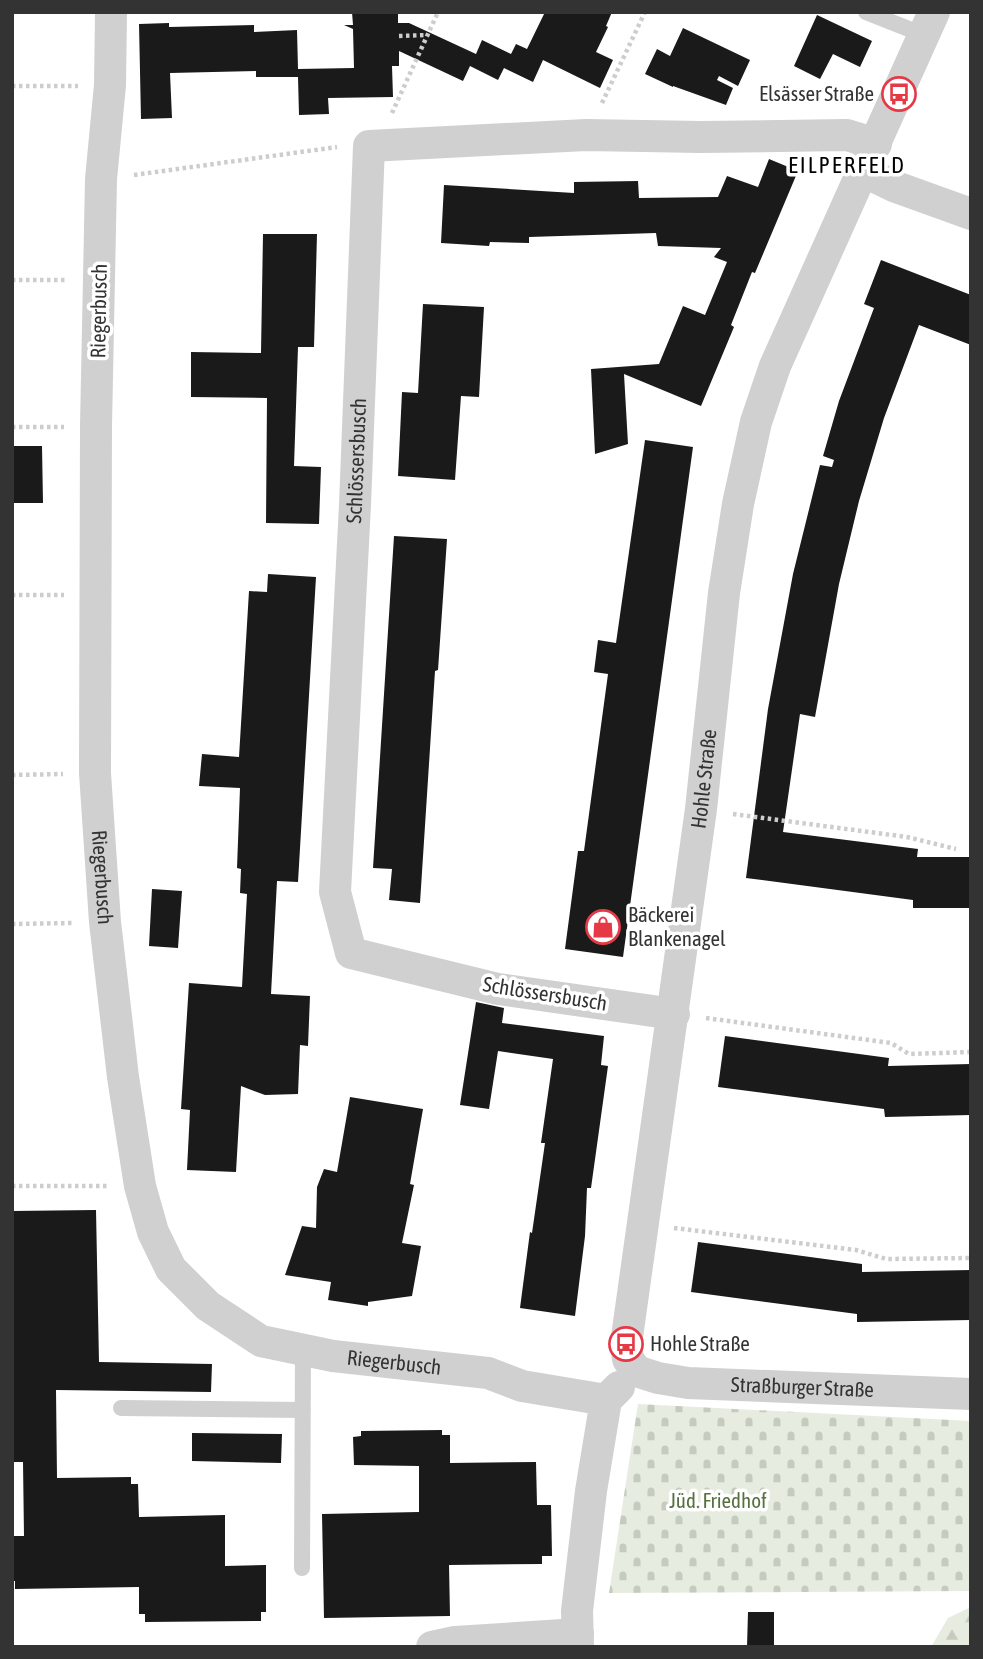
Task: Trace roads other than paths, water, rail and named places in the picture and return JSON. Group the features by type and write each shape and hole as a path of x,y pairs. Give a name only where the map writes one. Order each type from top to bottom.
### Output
{"street":[{"name":"Riegerbusch","path":"111,12 110,85 102,179 96,426 95,773 106,922 123,1077 140,1186 153,1232 171,1269 208,1306 261,1341 333,1356 488,1373 522,1386 606,1400"},
{"name":"Hohle Straße","path":"636,1371 628,1359 626,1344 674,1014 701,810 724,593 738,504 756,422 775,366 929,24"},
{"name":"Schlössersbusch","path":"674,1014 498,989 351,953 335,892 355,505 378,145 586,135 847,135 869,158"},
{"path":"869,158 896,187 971,214"},
{"path":"432,1647 455,1642 578,1640 577,1611 591,1491 606,1400 636,1371"},
{"name":"Straßburger Straße","path":"636,1371 688,1383 971,1394"}],"lane":[{"path":"866,12 929,24"},
{"path":"302,1568 303,1350"},
{"path":"121,1408 303,1410"}],"place":[{"name":"Elsässer Straße","path":"899,94"},
{"name":"Bäckerei Blankenagel","path":"603,927"},
{"name":"Hohle Straße","path":"626,1344"}],"district":[{"name":"EILPERFELD","path":"847,165"}],"park label":[{"name":"Jüd. Friedhof","path":"718,1501"}]}
